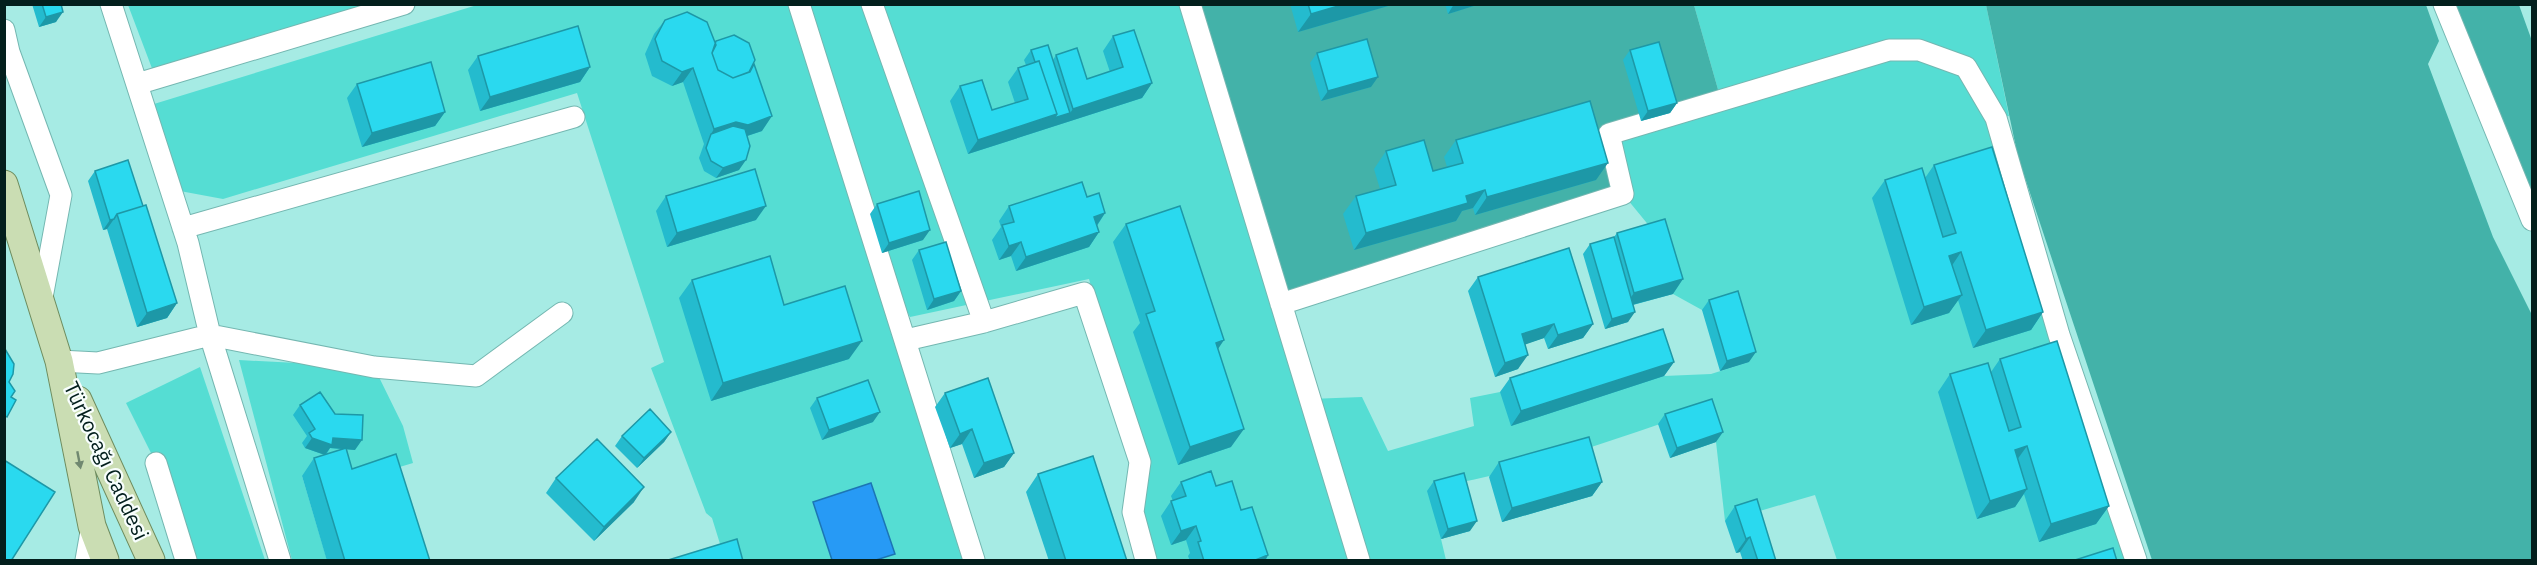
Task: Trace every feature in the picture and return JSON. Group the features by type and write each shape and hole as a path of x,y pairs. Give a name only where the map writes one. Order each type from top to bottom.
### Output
{"main road":[{"name":"Türkocağı Caddesi","path":"4,184 59,361 92,526 105,561"},
{"name":"Türkocağı Caddesi","path":"59,361 151,561"}],"street":[{"path":"111,4 183,228 210,335 280,561"},
{"path":"137,84 404,4"},
{"path":"799,4 974,561"},
{"path":"872,4 984,322"},
{"path":"1190,4 1359,561"},
{"path":"2444,4 2532,220"},
{"path":"4,30 9,52 61,195 41,303"},
{"path":"1281,304 1623,194 1609,134 1889,50 1919,50 1966,67 1996,118 2060,335 2136,561"},
{"path":"183,228 574,117"},
{"path":"906,340 984,322 1084,293 1140,462 1133,512 1146,561"},
{"path":"59,361 98,363 210,335 374,367 476,376 562,313"},
{"path":"156,462 186,561"},
{"path":"86,561 92,526"}],"shaded area":[{"path":"128,5 370,5 153,71"},
{"path":"477,5 790,5 972,560 725,560 712,518 706,513 651,368 664,362 577,93 223,199 180,191 154,104"},
{"path":"804,5 1190,5 1310,399 1362,397 1388,451 1474,426 1470,398 1500,392 1664,376 1711,374 1749,362 1702,310 1673,294 1655,233 1623,194 1609,134 1721,100 1694,5 1986,5 2009,116 1996,118 2136,560 1837,560 1815,495 1725,521 1716,442 1705,409 1551,460 1457,483 1441,539 1446,560 1146,560 1140,462 1089,279 910,317 883,264"},
{"path":"1190,5 1694,5 1721,100 1609,134 1623,194 1281,304"},
{"path":"1986,5 2426,5 2439,41 2428,64 2493,237 2532,315 2532,560 2152,560 2018,157"},
{"path":"2444,5 2519,5 2532,41 2532,220"},
{"path":"239,360 374,367 403,426 413,463 383,472 302,476 327,560 292,560"},
{"path":"200,367 265,560 186,560 156,463 126,403"},
{"path":"871,483 895,554 876,560 832,560 813,502"}],"building":[{"path":"42,4 61,4 63,12 46,17"},
{"path":"1308,4 1345,4 1311,14"},
{"path":"687,12 707,22 716,45 712,53 718,70 733,78 750,72 754,64 772,116 748,125 736,122 714,129 693,68 682,72 662,61 655,39 665,20"},
{"path":"578,26 590,67 490,97 478,56"},
{"path":"1134,30 1152,83 1073,109 1056,55 1077,48 1087,79 1123,67 1113,36"},
{"path":"734,35 749,43 755,60 749,72 733,78 718,70 712,53 716,41"},
{"path":"1367,39 1378,77 1328,91 1317,53"},
{"path":"1659,42 1677,103 1648,111 1630,50"},
{"path":"1048,45 1070,113 1054,118 1057,114 1039,61 1035,62 1031,50"},
{"path":"1039,61 1057,114 978,140 960,86 982,80 992,110 1028,99 1018,68"},
{"path":"431,62 445,112 372,133 357,84"},
{"path":"1590,101 1608,163 1487,197 1485,190 1466,196 1468,203 1366,233 1356,196 1396,185 1386,151 1424,140 1433,171 1463,163 1456,140"},
{"path":"733,126 745,129 750,146 746,160 723,168 711,161 706,148 711,134"},
{"path":"1992,147 2043,312 1986,330 1961,252 1949,256 1962,295 1924,307 1885,180 1922,168 1943,237 1956,233 1934,165"},
{"path":"128,160 143,206 117,214 114,219 110,220 95,171"},
{"path":"755,169 766,206 677,233 666,196"},
{"path":"1082,182 1087,197 1099,193 1105,213 1094,217 1099,232 1026,257 1021,242 1009,246 1002,225 1014,222 1009,206"},
{"path":"919,191 930,230 889,243 877,204"},
{"path":"146,205 177,303 147,313 117,214"},
{"path":"1180,206 1224,340 1216,343 1244,429 1190,447 1146,314 1155,311 1126,224"},
{"path":"1665,219 1683,279 1634,293 1617,233"},
{"path":"1614,237 1635,312 1612,319 1590,244"},
{"path":"946,242 961,291 934,299 919,250"},
{"path":"1569,248 1593,324 1558,335 1554,324 1522,334 1528,355 1505,363 1478,277"},
{"path":"770,256 784,305 845,286 862,341 723,383 692,280"},
{"path":"1738,291 1756,352 1727,361 1709,300"},
{"path":"1663,329 1674,362 1521,411 1510,378"},
{"path":"4,340 5,349 14,364 9,382 15,391 11,397 16,400 7,417 4,415"},
{"path":"2057,341 2109,506 2051,524 2027,446 2015,450 2027,489 1990,501 1950,374 1988,363 2009,431 2021,427 2000,359"},
{"path":"988,378 1014,453 984,463 972,429 960,434 945,393"},
{"path":"868,380 880,412 829,430 817,398"},
{"path":"320,392 335,414 363,415 362,440 333,438 332,445 312,438 309,433 315,429 300,405"},
{"path":"1712,399 1723,432 1677,448 1665,414"},
{"path":"650,409 671,432 644,458 622,436"},
{"path":"1589,437 1602,482 1512,508 1499,462"},
{"path":"597,439 644,487 604,527 556,478"},
{"path":"346,448 352,469 396,454 430,561 345,561 314,458"},
{"path":"1093,456 1127,561 1066,561 1038,474"},
{"path":"4,460 55,492 11,561 4,561"},
{"path":"1211,471 1216,486 1232,481 1241,510 1252,507 1268,555 1253,561 1204,561 1196,526 1181,531 1171,501 1186,496 1181,482"},
{"path":"1464,473 1477,521 1448,529 1434,481"},
{"path":"1757,499 1776,561 1758,561 1750,537 1746,539 1735,506"},
{"path":"737,539 743,561 665,561"},
{"path":"2113,548 2117,561 2072,561"}]}
